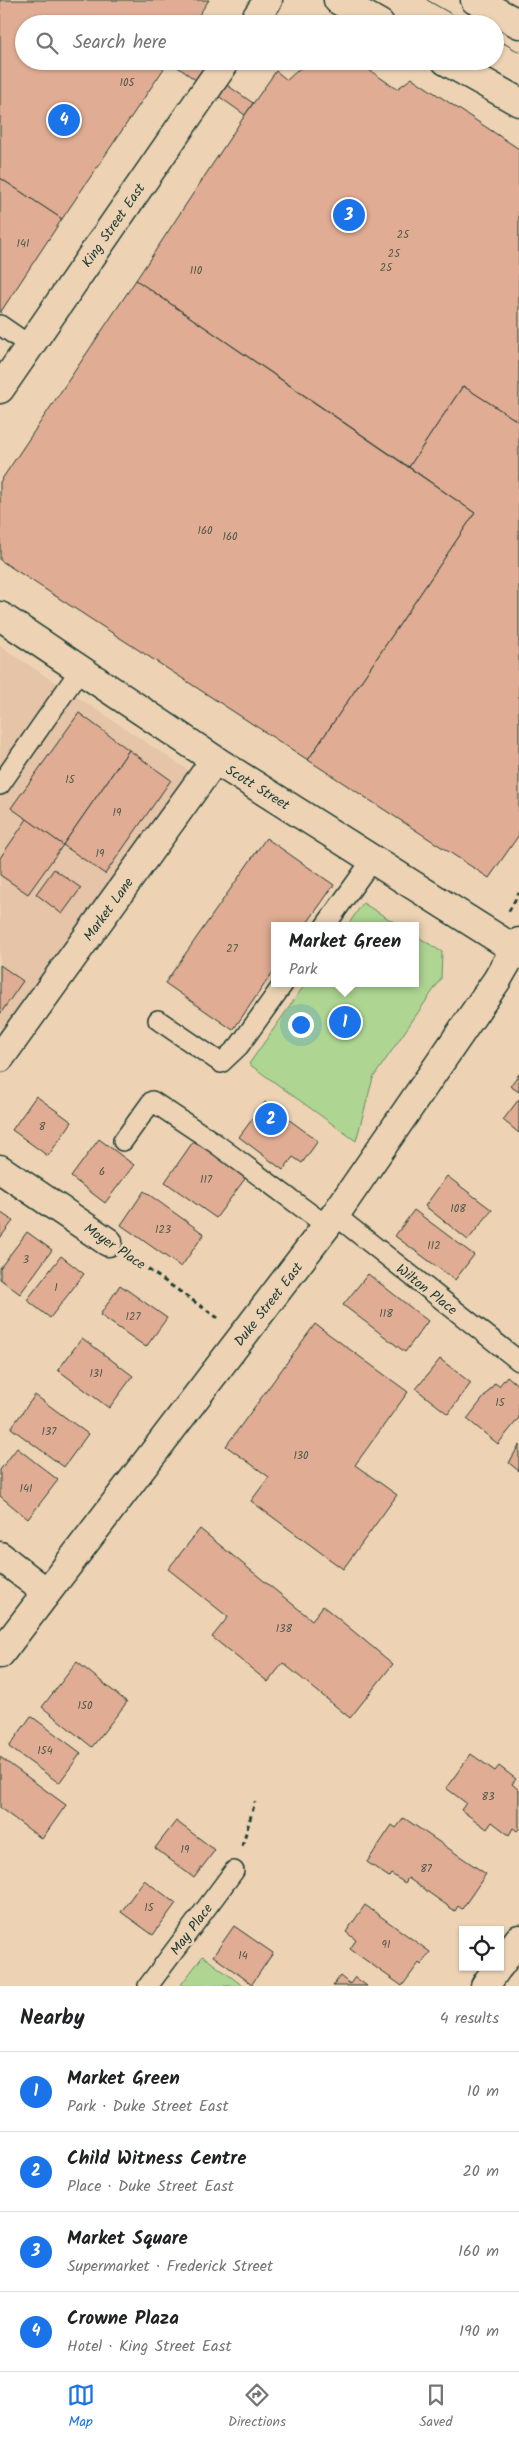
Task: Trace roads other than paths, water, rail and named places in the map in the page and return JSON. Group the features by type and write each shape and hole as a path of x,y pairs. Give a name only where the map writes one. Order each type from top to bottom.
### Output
{"street":[{"path":"258,15 268,0"},
{"path":"338,0 364,15"},
{"path":"475,0 502,15"},
{"path":"504,16 519,24"},
{"name":"King Street East","path":"0,389 220,70"},
{"path":"462,70 519,102"},
{"name":"Scott Street","path":"0,616 215,760 372,860 517,948"},
{"name":"Market Lane","path":"0,1058 215,760"},
{"name":"Duke Street East","path":"0,1654 331,1221 517,948"},
{"name":"Moyer Place","path":"0,1169 108,1242"},
{"path":"0,1556 46,1592"},
{"path":"504,1959 519,1939"},
{"path":"485,1986 496,1971"}],"lane":[{"path":"0,325 29,345"},
{"path":"0,785 80,670"},
{"path":"328,922 372,860"},
{"path":"158,1020 221,1063 239,1046 281,987"},
{"name":"Wilton Place","path":"123,1141 152,1101 331,1221 519,1361"},
{"name":"May Place","path":"148,1986 234,1871"}],"tram line":[{"path":"427,0 453,15"},
{"path":"504,43 519,52"}],"place":[{"name":"Crowne Plaza","path":"64,120"},
{"name":"Market Square","path":"349,215"},
{"name":"Market Green","path":"345,1022"},
{"name":"Child Witness Centre","path":"271,1119"}]}
